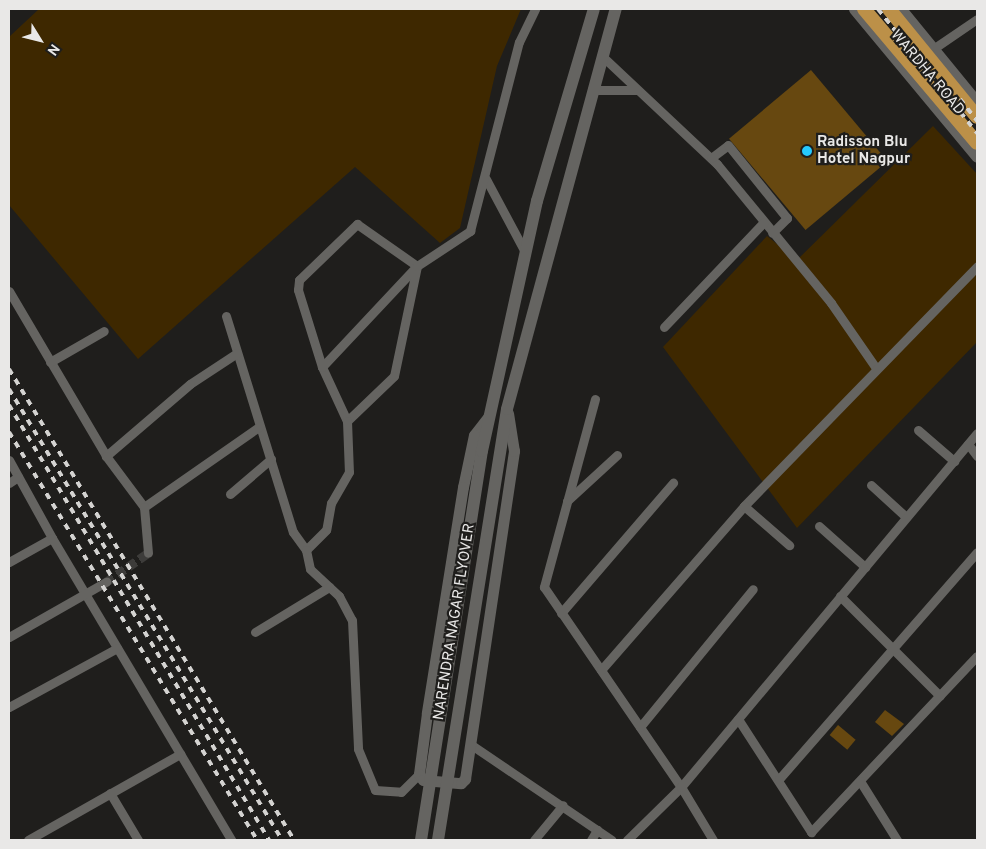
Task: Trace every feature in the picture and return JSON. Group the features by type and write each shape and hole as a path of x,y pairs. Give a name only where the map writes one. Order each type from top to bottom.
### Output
{"highway":[{"path":"864,9 977,143"},
{"path":"889,9 977,117"}],"main road":[{"name":"NARENDRA NAGAR FLYOVER","path":"420,840 489,416 525,252 594,9"},
{"name":"NARENDRA NAGAR FLYOVER","path":"438,840 507,409 592,90 616,9"}],"street":[{"path":"322,367 417,266 470,231 486,179 519,42 536,9"},
{"name":"WARDHA ROAD","path":"854,9 977,157"},
{"name":"WARDHA ROAD","path":"901,9 977,102"},
{"path":"934,49 977,19"},
{"path":"602,56 711,158 772,233 876,368"},
{"path":"592,90 637,90"},
{"path":"711,158 728,145 787,218 772,233"},
{"path":"486,179 525,252"},
{"path":"664,327 764,223"},
{"path":"306,550 326,530 331,503 349,472 347,421 322,367 300,280 357,224 417,266"},
{"path":"347,421 394,376 417,266"},
{"path":"601,670 744,506 977,266"},
{"path":"9,292 106,456 144,508 148,553"},
{"path":"226,316 293,532 306,550 310,569 329,587 352,620 358,749 375,790 401,792 419,774 463,487 474,435 489,416"},
{"path":"50,362 104,331"},
{"path":"106,456 190,384 237,353"},
{"path":"595,399 544,587 681,787 713,840"},
{"path":"419,774 423,780 461,783 465,779 514,451 507,409"},
{"path":"144,508 260,426"},
{"path":"918,430 954,461"},
{"path":"627,840 681,787 977,433"},
{"path":"968,444 977,456"},
{"path":"567,501 617,455"},
{"path":"230,494 271,459"},
{"path":"9,460 52,538 231,840"},
{"path":"9,483 18,477"},
{"path":"562,613 673,483"},
{"path":"871,485 906,518"},
{"path":"744,506 789,545"},
{"path":"819,526 865,567"},
{"path":"9,562 52,538"},
{"path":"779,779 977,552"},
{"path":"9,637 87,596 106,582"},
{"path":"254,632 329,587"},
{"path":"640,727 753,589"},
{"path":"840,596 940,696"},
{"path":"9,707 117,648"},
{"path":"811,832 977,656"},
{"path":"738,719 779,779 816,840"},
{"path":"470,744 563,804 612,840"},
{"path":"28,840 180,754"},
{"path":"860,781 897,840"},
{"path":"110,794 138,840"},
{"path":"534,840 563,804"},
{"path":"591,840 597,830"}],"shaded area":[{"path":"39,9 521,9 497,66 460,228 440,243 355,167 138,359 9,205 9,37"},
{"path":"933,126 977,174 977,342 797,528 663,347 767,236 797,260"}],"building":[{"name":"Radisson Blu Hotel Nagpur","path":"811,70 887,161 806,230 729,139"},
{"path":"885,710 904,724 892,736 875,722"},
{"path":"838,725 856,740 847,750 830,735"}],"tunnel":[{"path":"106,582 148,553"}],"railway":[{"path":"878,9 977,133"},
{"path":"960,99 977,121"},
{"path":"9,369 294,840"},
{"path":"9,389 282,840"},
{"path":"9,405 269,840"},
{"path":"9,432 257,840"}],"place":[{"name":"Radisson Blu Hotel Nagpur","path":"807,151"}]}
